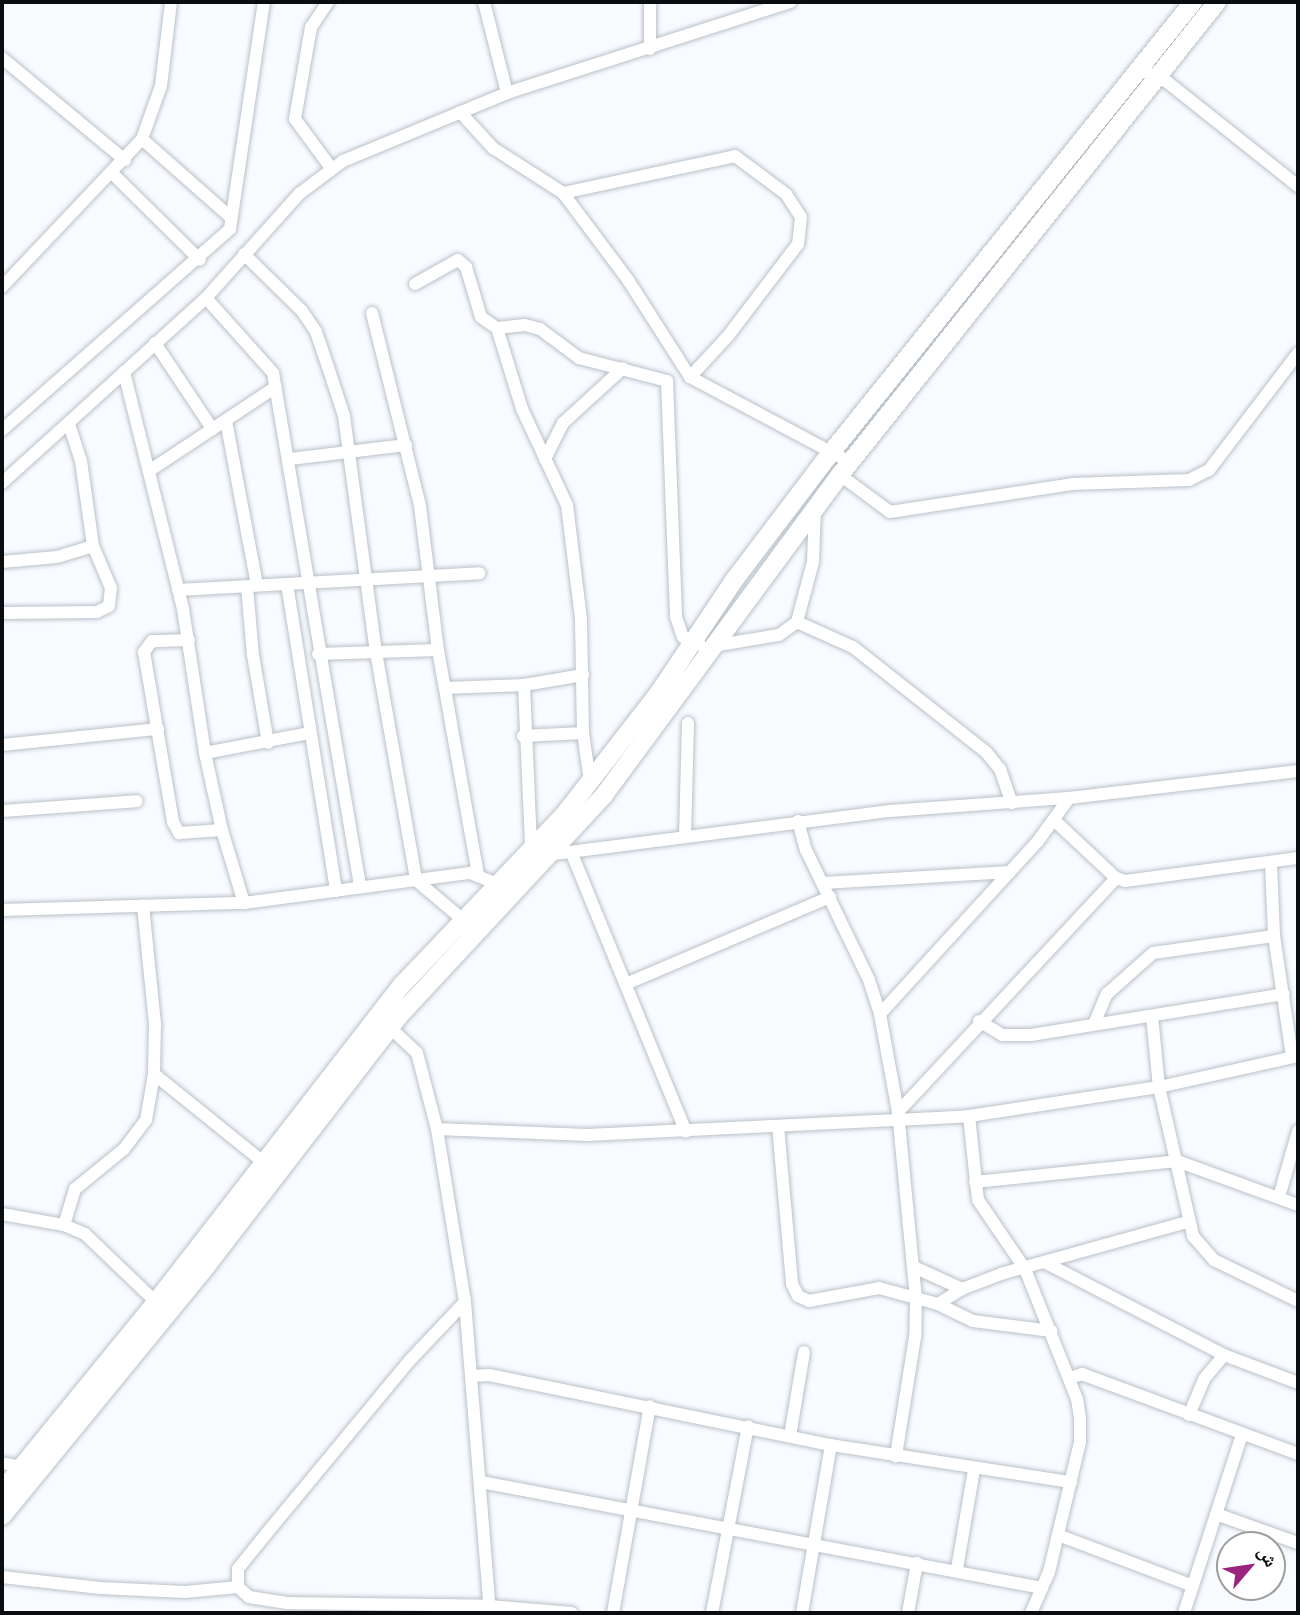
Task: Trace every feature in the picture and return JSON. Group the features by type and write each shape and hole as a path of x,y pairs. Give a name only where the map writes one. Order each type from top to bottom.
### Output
{"main road":[{"path":"469,924 513,893 554,854 604,796 705,646 735,579 830,454 1193,2"},
{"path":"2,1516 162,1308 264,1163 382,1022 469,924 498,882 590,781 705,646 1217,2"},
{"path":"2,1491 279,1175 382,1022"}],"street":[{"path":"2,287 113,174 142,139 161,86 172,2"},
{"path":"2,430 200,260 230,229 229,216 243,156 264,2"},
{"path":"328,2 311,27 295,119 331,169"},
{"path":"484,2 507,93"},
{"path":"650,2 650,49"},
{"path":"2,483 206,298 299,194 331,169 507,93 792,2"},
{"path":"2,58 125,160"},
{"path":"1139,69 1157,76 1298,186"},
{"path":"460,112 493,148 563,193 628,280 690,377 830,454 890,512 1072,484 1189,480 1209,470 1298,353"},
{"path":"142,139 229,216"},
{"path":"563,193 735,156 786,194 801,217 798,244 729,336 690,377"},
{"path":"113,174 200,260"},
{"path":"244,254 291,298 316,332 344,416 376,652 416,880 469,924"},
{"path":"415,284 458,260 466,267 481,317 497,328 522,409 567,505 582,619 583,733 590,781"},
{"path":"206,298 273,373 290,459 318,653 360,886"},
{"path":"372,313 406,445 432,575 438,650 478,874"},
{"path":"497,328 525,325 540,329 579,358 667,381"},
{"path":"155,343 211,427"},
{"path":"680,363 667,381 676,617 683,637 705,646 779,635 797,622 813,562 815,508"},
{"path":"545,459 563,423 623,368"},
{"path":"124,372 189,640 205,753 222,830 244,903"},
{"path":"149,471 211,427 226,421 276,387"},
{"path":"226,421 252,586 253,656 268,743"},
{"path":"2,613 106,610 111,588 93,546 81,461 69,424"},
{"path":"290,459 406,445"},
{"path":"2,562 57,556 93,546"},
{"path":"178,590 480,573"},
{"path":"287,584 336,891"},
{"path":"797,622 853,648 985,751 1000,769 1013,803"},
{"path":"189,640 152,640 145,646 158,729 176,828 185,834 222,830"},
{"path":"318,653 438,650"},
{"path":"445,688 524,685 583,674"},
{"path":"524,685 523,736 531,847"},
{"path":"685,837 688,723"},
{"path":"2,745 158,729"},
{"path":"205,753 310,733"},
{"path":"523,736 583,733"},
{"path":"554,854 798,821 1069,799 1298,771"},
{"path":"880,1014 1010,872 1069,799"},
{"path":"2,811 137,801"},
{"path":"1054,820 1116,878 1140,882 1298,858"},
{"path":"798,821 880,1014 898,1116 916,1298 915,1337 896,1456"},
{"path":"572,853 687,1132"},
{"path":"437,1129 587,1135 687,1132 898,1116 969,1116 1160,1087 1295,1056 1274,936 1271,863"},
{"path":"823,884 1010,872"},
{"path":"2,910 244,903 360,886 478,874 498,882 513,893"},
{"path":"898,1116 979,1021 1116,878"},
{"path":"626,984 830,897"},
{"path":"64,1225 75,1189 138,1135 151,1104 155,1024 143,906"},
{"path":"1094,1024 1107,994 1153,953 1274,936"},
{"path":"979,1021 1002,1035 1031,1035 1284,994"},
{"path":"1152,1016 1160,1087 1177,1161 1187,1222 1199,1247 1213,1259 1298,1301"},
{"path":"382,1022 417,1053 437,1129 465,1302 489,1610"},
{"path":"154,1074 279,1175"},
{"path":"969,1116 975,1182 984,1213 1025,1269 1069,1378 1080,1418 1071,1482 1058,1535 1042,1588 1031,1613"},
{"path":"778,1126 787,1251 798,1296 816,1301 879,1288 938,1304 973,1321 1051,1331"},
{"path":"1279,1197 1298,1131"},
{"path":"975,1182 1177,1161 1298,1205"},
{"path":"2,1214 64,1225 85,1234 162,1308"},
{"path":"938,1304 962,1289 1187,1222"},
{"path":"1046,1262 1224,1355 1298,1383"},
{"path":"914,1267 962,1289"},
{"path":"237,1587 238,1569 250,1553 410,1360 465,1302"},
{"path":"790,1436 804,1352"},
{"path":"1189,1415 1204,1379 1224,1355"},
{"path":"1069,1378 1082,1374 1298,1454"},
{"path":"472,1376 489,1375 831,1445 974,1470 1071,1482"},
{"path":"612,1613 629,1508 650,1406"},
{"path":"712,1613 748,1426"},
{"path":"1186,1613 1242,1434"},
{"path":"803,1613 831,1445"},
{"path":"2,1463 21,1467"},
{"path":"957,1569 974,1470"},
{"path":"481,1482 629,1508 814,1546 957,1569 1042,1588"},
{"path":"1216,1514 1298,1543"},
{"path":"1058,1535 1193,1586"},
{"path":"908,1613 917,1563"},
{"path":"2,1577 136,1590 237,1587 249,1597 286,1603 572,1613"}]}
